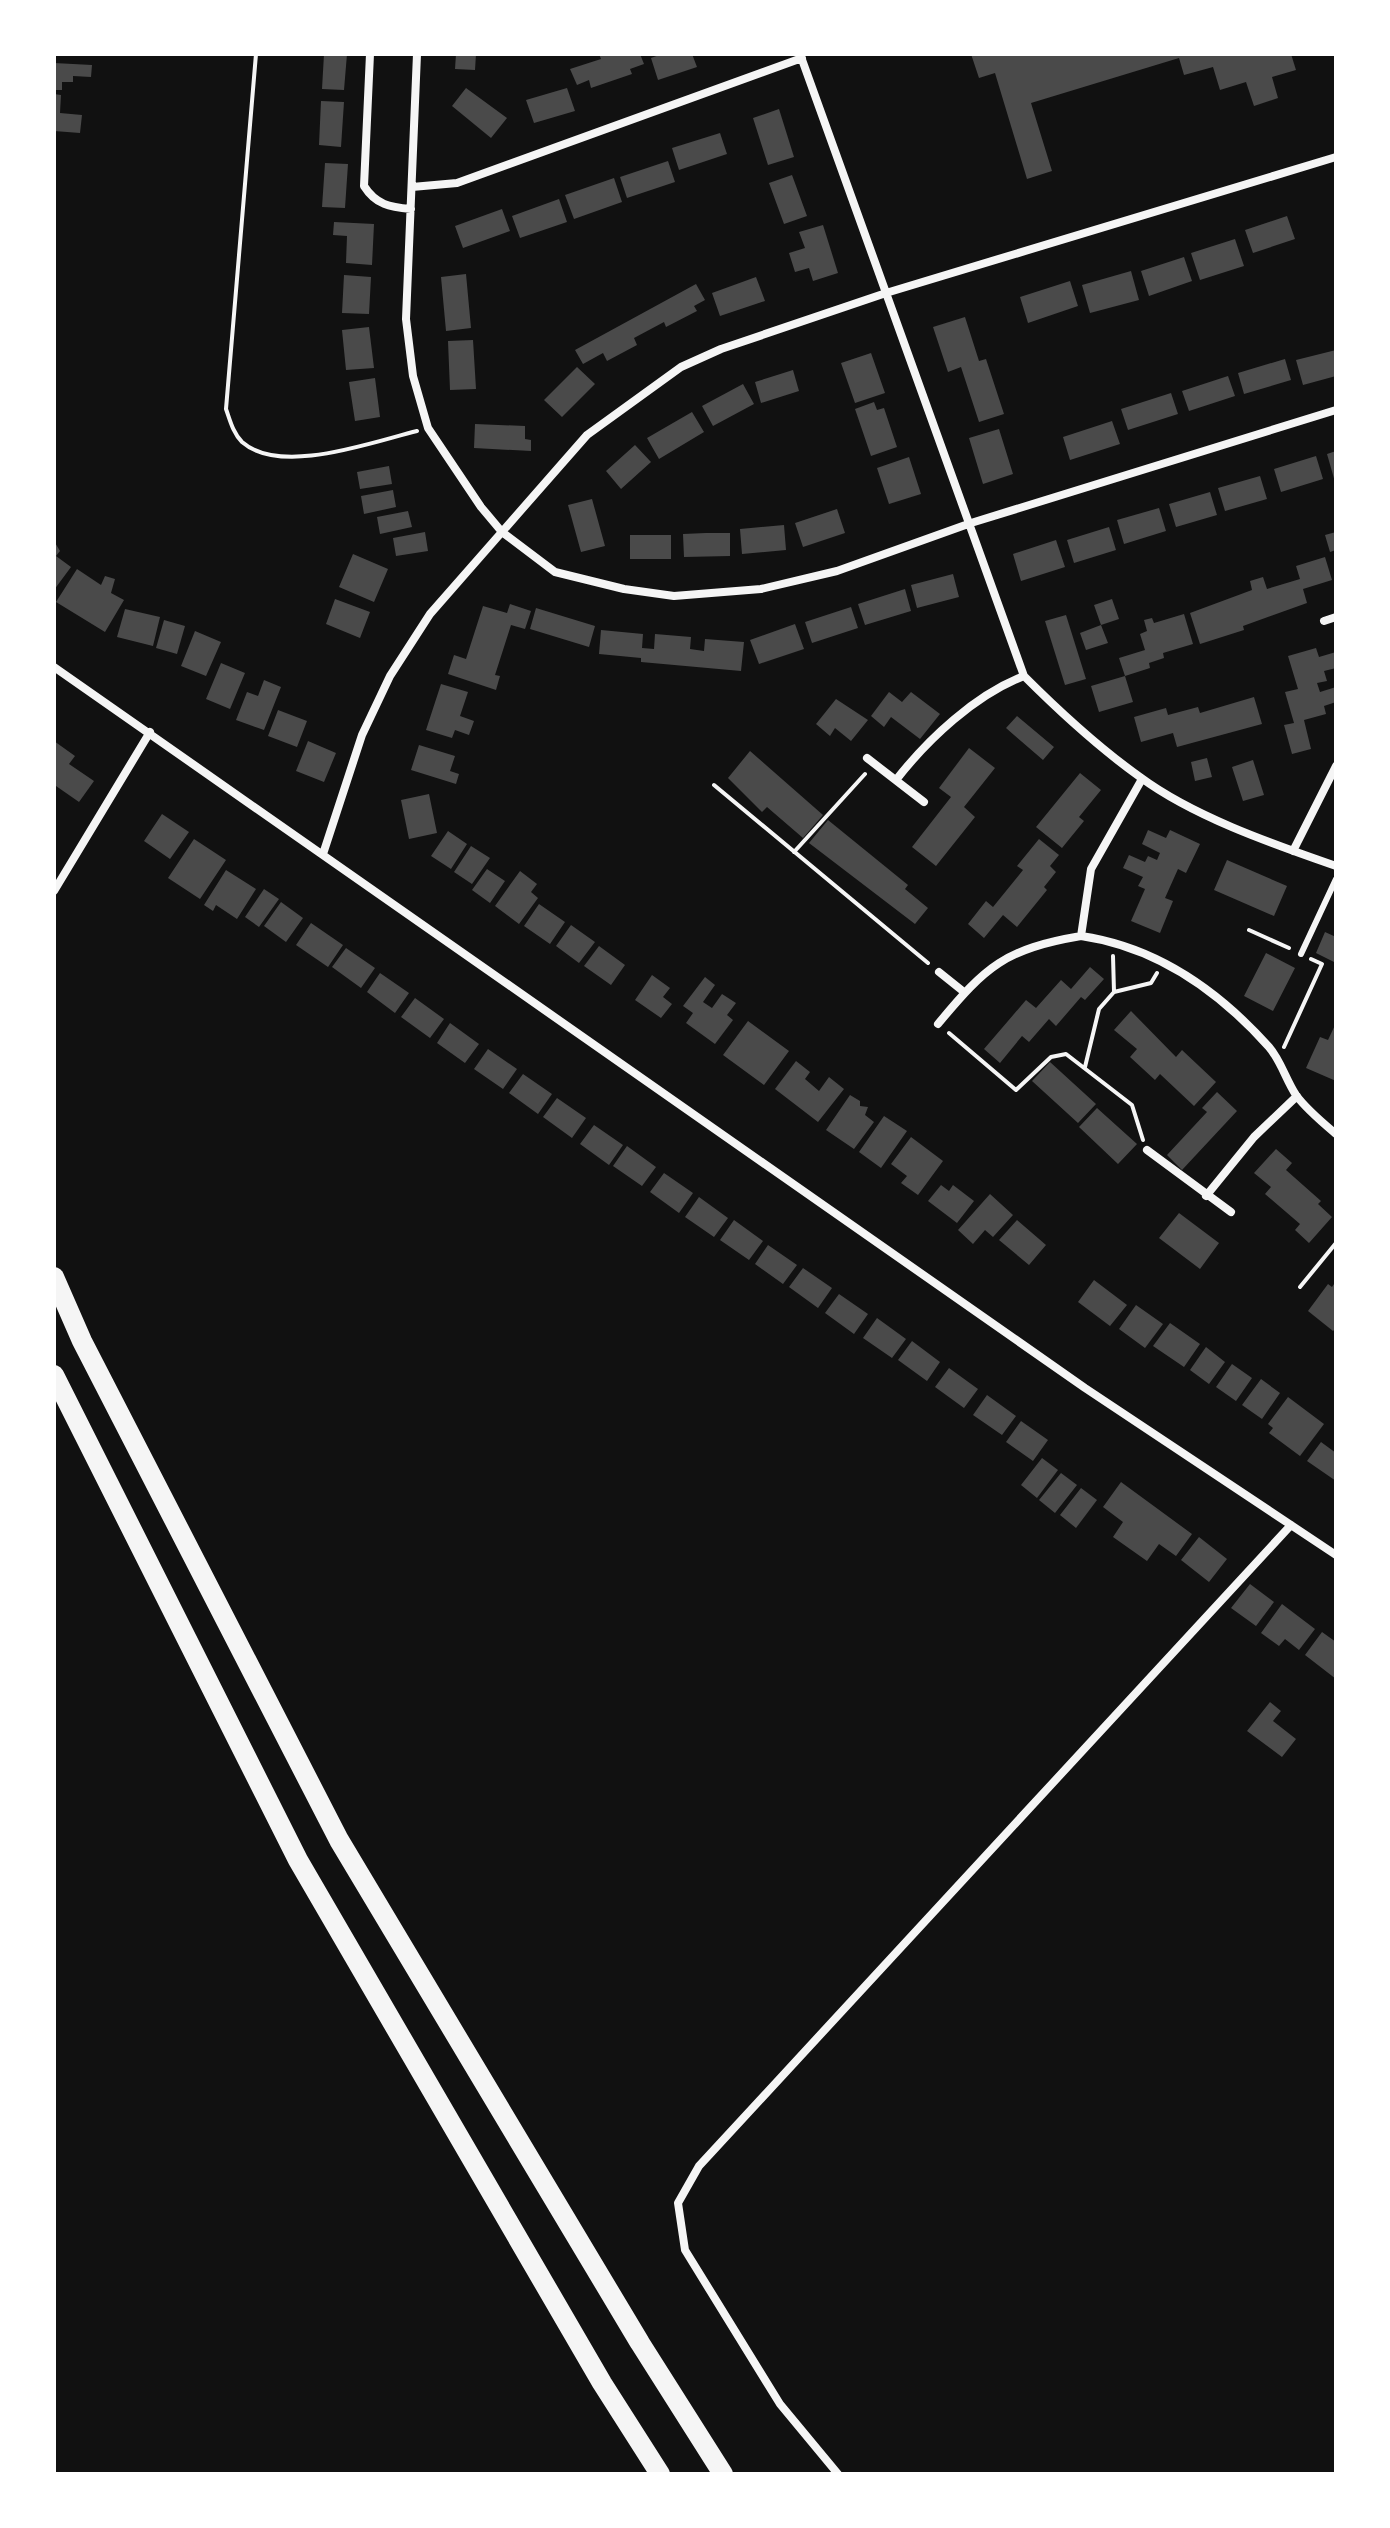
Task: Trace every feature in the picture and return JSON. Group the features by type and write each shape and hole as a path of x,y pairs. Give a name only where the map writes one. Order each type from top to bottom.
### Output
{"highway":[{"path":"54,1277 82,1341 339,1840 640,2343 723,2474"},
{"path":"54,1375 298,1860 602,2383 660,2474"}],"street":[{"path":"370,54 364,186 372,199 386,206 411,209"},
{"path":"417,54 406,319 408,350 428,428 448,462 502,532 555,572 624,589 674,596 761,589 837,571 971,523 1336,410"},
{"path":"412,187 457,183 801,56 1024,676 1061,713 1142,779 1209,815 1336,866"},
{"path":"323,854 362,735 390,676 430,614 587,435 681,367 721,349 886,293 1336,157"},
{"path":"1324,621 1336,617"},
{"path":"54,667 1085,1388 1336,1555"},
{"path":"896,780 914,756 969,710 1002,684 1024,676"},
{"path":"54,891 150,732"},
{"path":"871,761 924,802"},
{"path":"1293,851 1336,766"},
{"path":"1081,936 1091,869 1142,779"},
{"path":"938,1024 980,975 1022,949 1081,936 1112,940 1164,961 1216,996 1278,1060 1297,1096 1336,1134"},
{"path":"939,972 964,992"},
{"path":"1206,1196 1254,1137 1297,1096"},
{"path":"1147,1150 1231,1212"},
{"path":"838,2474 780,2404 734,2335 709,2286 685,2250 678,2203 699,2166 1291,1525"}],"lane":[{"path":"1301,954 1336,879"}],"path":[{"path":"256,54 226,409 232,428 243,443 285,457 315,455 428,428"},
{"path":"794,852 871,761"},
{"path":"714,785 939,972"},
{"path":"1249,930 1322,964 1278,1060"},
{"path":"1112,940 1114,992"},
{"path":"1085,1067 1099,1009 1114,992 1151,983 1164,961"},
{"path":"938,1024 1016,1090 1051,1057 1066,1054 1132,1105 1147,1150"},
{"path":"1300,1287 1336,1243"}],"building":[{"path":"324,54 347,54 344,90 322,89"},
{"path":"456,54 476,54 475,70 455,69"},
{"path":"599,54 640,54 644,64 630,69 632,74 591,88 589,80 577,85 570,69 601,59"},
{"path":"662,54 692,54 697,67 658,80 651,58"},
{"path":"971,54 1291,54 1296,70 1272,77 1278,98 1254,106 1246,82 1220,90 1213,67 1184,75 1179,58 1031,103 1052,171 1027,179 995,73 979,78"},
{"path":"54,63 92,65 91,77 73,76 73,82 62,82 62,90 54,90"},
{"path":"466,88 507,118 491,138 452,106"},
{"path":"567,88 575,111 534,123 526,100"},
{"path":"54,94 61,95 60,113 82,115 80,133 54,131"},
{"path":"321,101 344,102 341,147 319,145"},
{"path":"779,109 794,157 768,165 753,118"},
{"path":"720,133 727,154 679,170 672,148"},
{"path":"668,161 675,182 627,198 620,177"},
{"path":"325,163 348,164 345,208 322,207"},
{"path":"792,175 807,216 784,224 769,183"},
{"path":"614,178 622,202 574,219 565,195"},
{"path":"559,199 567,222 520,238 512,216"},
{"path":"502,209 510,231 463,248 455,226"},
{"path":"1287,216 1295,239 1253,253 1245,230"},
{"path":"334,222 374,224 372,265 346,263 347,236 333,235"},
{"path":"823,225 838,273 813,281 809,268 795,272 789,253 805,248 799,232"},
{"path":"1235,239 1244,266 1200,280 1191,253"},
{"path":"1184,257 1192,281 1149,296 1141,271"},
{"path":"1131,271 1139,300 1090,313 1082,285"},
{"path":"466,274 471,328 446,331 441,277"},
{"path":"344,275 371,277 369,314 342,313"},
{"path":"756,277 765,301 720,316 712,293"},
{"path":"1070,281 1078,306 1028,323 1020,297"},
{"path":"696,284 705,300 694,306 697,311 666,327 664,322 634,338 637,345 607,361 603,353 583,364 575,350"},
{"path":"965,317 979,361 986,359 1004,414 979,422 961,367 948,372 933,327"},
{"path":"369,327 374,368 346,370 342,330"},
{"path":"473,340 476,389 450,390 448,341"},
{"path":"1336,350 1336,376 1303,385 1296,360"},
{"path":"871,353 885,393 855,403 841,363"},
{"path":"1285,359 1291,380 1244,394 1238,373"},
{"path":"577,367 595,384 562,417 544,400"},
{"path":"793,370 799,391 761,403 755,382"},
{"path":"1228,376 1235,396 1189,411 1182,391"},
{"path":"375,378 380,417 355,421 349,382"},
{"path":"743,384 754,404 713,426 702,406"},
{"path":"1171,393 1178,414 1128,430 1121,409"},
{"path":"874,402 877,410 884,408 897,447 871,456 855,409"},
{"path":"692,412 704,432 659,459 647,438"},
{"path":"1112,421 1120,444 1070,460 1063,437"},
{"path":"475,424 525,426 525,439 531,440 531,451 474,448"},
{"path":"999,429 1013,474 983,484 969,438"},
{"path":"635,445 651,462 621,489 606,471"},
{"path":"1336,451 1336,482 1335,482 1327,454"},
{"path":"1316,456 1323,479 1281,492 1274,469"},
{"path":"909,457 921,494 889,504 877,468"},
{"path":"389,466 392,484 360,489 357,472"},
{"path":"1260,476 1267,499 1225,511 1218,488"},
{"path":"393,490 396,507 364,514 361,496"},
{"path":"1210,492 1217,515 1176,527 1169,504"},
{"path":"592,499 605,546 581,552 568,505"},
{"path":"1159,508 1166,531 1124,544 1117,520"},
{"path":"837,509 845,533 803,547 795,523"},
{"path":"408,511 412,527 380,534 377,517"},
{"path":"784,525 786,550 742,554 740,529"},
{"path":"1109,527 1116,550 1074,563 1067,540"},
{"path":"425,532 428,551 396,556 393,538"},
{"path":"1336,532 1336,550 1330,552 1325,535"},
{"path":"730,533 730,556 684,557 683,534"},
{"path":"630,535 671,535 671,559 630,559"},
{"path":"1056,540 1065,567 1021,581 1013,554"},
{"path":"54,541 60,551 56,556 71,567 54,590"},
{"path":"353,554 388,569 374,602 339,587"},
{"path":"1325,557 1332,580 1303,589 1307,603 1243,626 1244,630 1200,644 1190,613 1252,590 1250,581 1263,577 1267,589 1300,579 1296,566"},
{"path":"77,569 101,585 105,576 115,579 111,593 124,600 105,632 56,602"},
{"path":"953,574 959,597 917,608 911,585"},
{"path":"905,589 911,611 865,625 858,604"},
{"path":"335,599 370,612 360,638 326,624"},
{"path":"1112,599 1119,619 1101,625 1094,605"},
{"path":"510,604 531,611 525,629 511,625 495,675 500,676 496,690 448,674 454,655 466,659 483,606 507,613"},
{"path":"851,607 858,628 812,643 805,622"},
{"path":"536,608 595,626 589,647 530,629"},
{"path":"125,609 160,617 153,646 117,637"},
{"path":"1184,614 1193,644 1163,653 1164,658 1149,663 1150,668 1125,676 1119,658 1145,650 1140,634 1147,631 1144,620 1152,618 1154,623"},
{"path":"1066,615 1086,679 1065,685 1045,621"},
{"path":"164,620 185,626 177,654 156,648"},
{"path":"795,624 804,649 759,664 750,640"},
{"path":"1101,625 1108,643 1086,650 1080,633"},
{"path":"601,630 643,634 642,648 654,649 655,634 691,637 690,649 704,651 705,639 744,642 741,671 641,662 641,658 599,654"},
{"path":"195,631 221,642 206,676 181,666"},
{"path":"1316,648 1319,657 1336,652 1336,668 1324,671 1327,681 1317,683 1320,692 1336,687 1336,702 1324,706 1326,714 1304,720 1311,749 1292,754 1284,725 1294,723 1285,692 1298,689 1288,656"},
{"path":"221,663 245,673 230,709 206,699"},
{"path":"1125,676 1133,702 1099,712 1091,686"},
{"path":"264,680 281,687 264,730 236,720 247,692 258,696"},
{"path":"441,684 468,692 460,716 474,721 469,735 455,730 452,738 426,730"},
{"path":"889,692 902,702 911,692 940,714 920,739 891,717 884,727 871,716"},
{"path":"1254,697 1262,724 1177,747 1173,733 1141,742 1134,717 1166,708 1168,715 1198,707 1200,713"},
{"path":"836,699 868,720 851,741 835,728 830,736 816,724"},
{"path":"278,710 307,721 297,747 268,736"},
{"path":"1017,716 1054,747 1043,760 1006,728"},
{"path":"54,741 75,756 69,764 94,781 79,802 56,786 54,789"},
{"path":"308,741 336,753 324,782 296,771"},
{"path":"419,745 455,756 450,771 459,774 456,784 411,770"},
{"path":"969,748 995,768 964,807 975,817 936,866 912,847 951,797 939,788"},
{"path":"750,751 823,815 803,838 767,807 762,812 728,778"},
{"path":"1207,758 1212,777 1195,781 1191,762"},
{"path":"1253,760 1264,795 1243,801 1232,767"},
{"path":"1080,773 1101,790 1079,817 1084,821 1062,848 1036,827"},
{"path":"429,794 437,833 409,839 401,800"},
{"path":"162,814 189,832 170,859 144,841"},
{"path":"828,820 908,885 905,889 928,908 915,924 809,843"},
{"path":"1148,830 1166,838 1170,830 1200,844 1186,873 1178,869 1165,898 1173,901 1160,933 1131,921 1145,889 1138,886 1143,877 1123,868 1129,855 1145,862 1148,856 1157,860 1160,853 1142,844"},
{"path":"448,831 467,844 451,869 431,856"},
{"path":"194,839 226,860 200,899 168,878"},
{"path":"1039,839 1059,855 1050,866 1056,872 1044,887 1047,890 1017,927 1003,915 984,938 968,924 986,901 993,907 1023,870 1017,866"},
{"path":"471,846 490,858 472,884 454,872"},
{"path":"1227,860 1287,886 1274,916 1214,890"},
{"path":"487,869 505,881 490,903 472,890"},
{"path":"226,870 256,889 237,919 216,905 213,911 204,905"},
{"path":"520,871 537,884 531,892 538,898 519,924 495,906"},
{"path":"264,889 279,899 259,927 245,917"},
{"path":"281,902 303,918 286,942 264,926"},
{"path":"539,904 565,922 550,944 524,926"},
{"path":"311,923 343,945 328,967 296,945"},
{"path":"571,925 595,942 579,963 556,946"},
{"path":"1325,932 1336,937 1336,963 1316,953"},
{"path":"599,946 625,965 611,985 584,966"},
{"path":"346,948 375,968 361,988 332,967"},
{"path":"1266,953 1295,968 1273,1011 1244,996"},
{"path":"1090,967 1104,979 1085,1000 1081,997 1056,1026 1049,1019 1029,1042 1022,1036 1000,1063 984,1049 1026,1000 1036,1008 1061,980 1071,989"},
{"path":"380,973 409,993 395,1013 367,992"},
{"path":"652,975 670,988 663,997 672,1004 661,1018 635,1000"},
{"path":"705,977 715,985 703,1002 712,1008 722,994 736,1003 727,1015 733,1020 715,1044 686,1023 693,1013 683,1006"},
{"path":"415,998 444,1019 430,1038 401,1017"},
{"path":"1131,1011 1176,1057 1182,1050 1216,1082 1194,1106 1160,1074 1155,1080 1130,1057 1137,1049 1114,1030"},
{"path":"748,1021 789,1051 764,1085 723,1055"},
{"path":"450,1023 479,1044 465,1063 437,1043"},
{"path":"1336,1023 1336,1081 1306,1068 1320,1037 1328,1040"},
{"path":"488,1049 517,1069 503,1089 474,1069"},
{"path":"796,1061 810,1072 805,1079 819,1091 829,1077 844,1089 818,1122 775,1089"},
{"path":"1050,1062 1096,1104 1078,1123 1032,1081"},
{"path":"523,1074 552,1094 538,1114 509,1093"},
{"path":"1217,1092 1237,1111 1182,1170 1167,1155 1207,1112 1202,1108"},
{"path":"850,1095 860,1101 860,1106 868,1107 865,1115 874,1122 854,1149 826,1130"},
{"path":"557,1098 586,1118 572,1138 543,1117"},
{"path":"1097,1108 1137,1144 1118,1164 1079,1127"},
{"path":"884,1116 907,1131 881,1168 859,1152"},
{"path":"594,1125 623,1145 609,1165 580,1144"},
{"path":"911,1137 943,1161 918,1195 901,1183 907,1176 891,1164"},
{"path":"627,1146 656,1167 642,1186 613,1166"},
{"path":"1276,1149 1292,1163 1286,1170 1321,1201 1318,1204 1332,1217 1309,1243 1295,1230 1300,1224 1265,1194 1271,1187 1254,1173"},
{"path":"664,1173 693,1193 679,1213 650,1192"},
{"path":"941,1185 949,1191 953,1185 974,1201 957,1223 928,1201"},
{"path":"990,1194 1013,1215 993,1237 985,1230 973,1244 958,1230"},
{"path":"699,1197 728,1218 714,1237 685,1217"},
{"path":"1179,1213 1219,1243 1200,1269 1159,1238"},
{"path":"734,1220 763,1241 749,1260 720,1240"},
{"path":"1017,1220 1046,1245 1029,1265 999,1240"},
{"path":"768,1245 797,1265 783,1284 755,1264"},
{"path":"803,1268 832,1288 818,1308 789,1287"},
{"path":"1094,1280 1127,1305 1110,1326 1078,1302"},
{"path":"1336,1281 1336,1328 1333,1331 1308,1311 1328,1284 1332,1287"},
{"path":"839,1294 868,1314 854,1334 825,1313"},
{"path":"1136,1305 1163,1324 1145,1348 1119,1329"},
{"path":"877,1318 906,1339 892,1358 863,1338"},
{"path":"1170,1323 1200,1344 1184,1367 1153,1346"},
{"path":"912,1341 940,1362 927,1381 898,1360"},
{"path":"1206,1347 1225,1362 1209,1384 1190,1370"},
{"path":"1232,1364 1252,1378 1236,1401 1216,1387"},
{"path":"949,1368 978,1389 964,1408 935,1387"},
{"path":"1261,1379 1280,1393 1262,1419 1242,1405"},
{"path":"987,1395 1016,1416 1002,1435 973,1415"},
{"path":"1288,1397 1324,1424 1300,1456 1269,1433 1273,1428 1268,1424"},
{"path":"1021,1421 1048,1440 1033,1461 1006,1442"},
{"path":"1321,1442 1336,1453 1336,1481 1307,1461"},
{"path":"1042,1458 1058,1470 1037,1498 1021,1485"},
{"path":"1061,1473 1077,1485 1055,1513 1039,1500"},
{"path":"1121,1482 1192,1534 1176,1556 1159,1544 1147,1561 1113,1537 1123,1522 1103,1507"},
{"path":"1081,1488 1097,1500 1076,1528 1060,1515"},
{"path":"1199,1537 1227,1559 1209,1582 1181,1560"},
{"path":"1250,1584 1274,1602 1256,1626 1231,1608"},
{"path":"1282,1604 1315,1629 1299,1650 1285,1639 1279,1646 1261,1633"},
{"path":"1322,1632 1336,1642 1336,1679 1305,1655"},
{"path":"1270,1702 1281,1711 1273,1721 1296,1739 1282,1757 1247,1731"}]}
